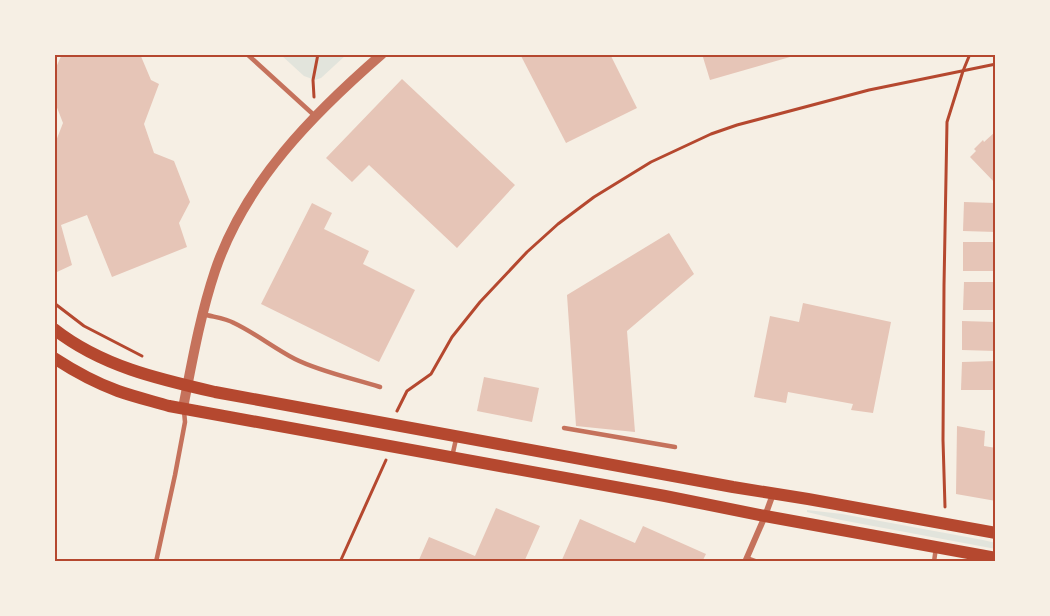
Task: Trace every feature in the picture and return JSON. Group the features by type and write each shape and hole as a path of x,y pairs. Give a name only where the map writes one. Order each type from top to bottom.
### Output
{"main road":[{"path":"54,329 108,361 134,372 188,386 733,487 996,533"},
{"path":"54,358 121,392 153,402 996,558"}],"street":[{"path":"183,408 203,314 216,269 237,219 268,171 315,116 382,54"},
{"path":"746,560 773,493"}],"lane":[{"path":"247,54 315,116"},
{"path":"203,314 229,320 274,348 297,359 380,387"},
{"path":"156,562 175,475 184,422 183,408"},
{"path":"564,428 675,447"},
{"path":"452,457 456,436"},
{"path":"934,562 936,547"},
{"path":"746,560 758,562"}],"path":[{"path":"313,82 318,54"},
{"path":"945,507 943,440 947,122 970,54"},
{"path":"397,412 407,391 432,374 452,337 480,302 527,252 594,196 651,162 711,134 737,125 869,90 996,64"},
{"path":"54,303 84,326 131,351"},
{"path":"340,562 392,446"}],"shaded area":[{"path":"280,54 347,54 321,78 315,80 304,76"},
{"path":"807,510 842,514 983,540 996,543 996,549 841,520 807,512"}],"building":[{"path":"62,54 140,54 151,80 159,84 144,124 154,153 174,161 190,202 179,223 187,247 112,277 87,215 61,225 72,265 57,272 54,269 54,146 63,123 54,100 54,72"},
{"path":"520,54 610,54 637,108 566,143"},
{"path":"702,54 797,54 797,55 710,80"},
{"path":"402,79 515,185 457,248 369,165 352,182 326,158"},
{"path":"996,127 996,184 970,157 983,140 984,142 995,132 993,130"},
{"path":"964,202 996,203 996,232 963,231"},
{"path":"312,203 332,213 324,229 369,251 363,264 415,290 379,362 261,304"},
{"path":"669,233 694,274 627,331 635,432 576,426 567,295"},
{"path":"963,242 996,242 996,271 963,271"},
{"path":"964,282 996,282 996,310 963,310"},
{"path":"803,303 891,322 873,413 851,410 853,404 788,392 786,403 754,397 770,316 799,322"},
{"path":"962,321 996,322 996,351 962,350"},
{"path":"996,361 996,390 961,390 962,362"},
{"path":"484,377 539,388 532,422 477,411"},
{"path":"957,426 985,431 984,446 996,448 996,501 956,494"},
{"path":"496,508 540,526 524,562 418,562 429,537 475,556"},
{"path":"580,519 635,543 643,526 706,554 702,562 561,562"}]}
